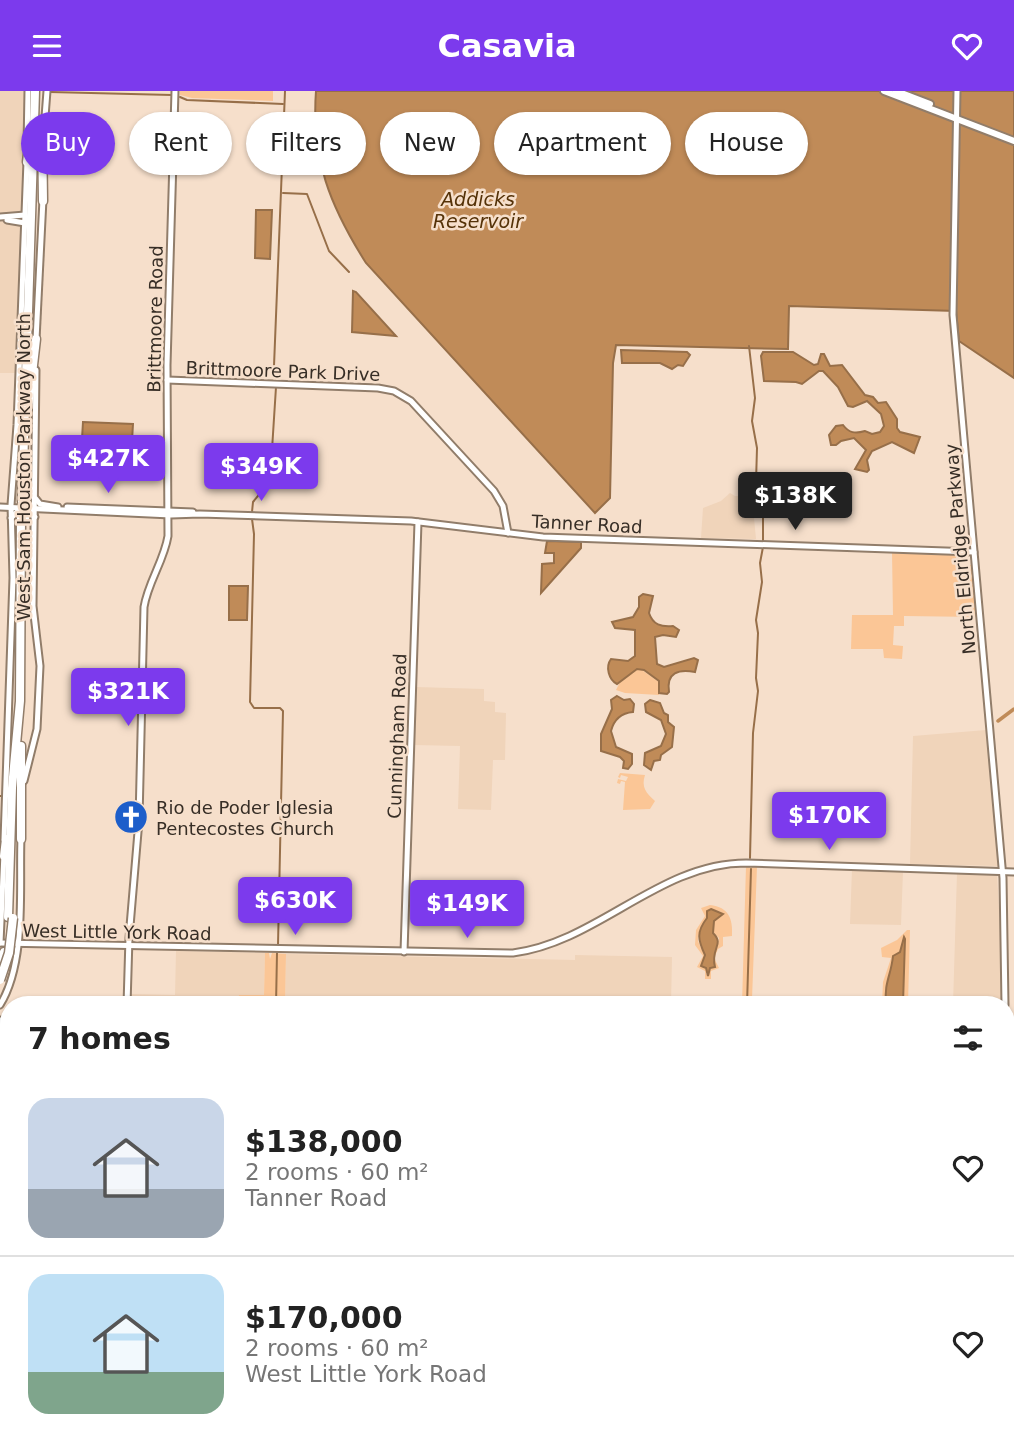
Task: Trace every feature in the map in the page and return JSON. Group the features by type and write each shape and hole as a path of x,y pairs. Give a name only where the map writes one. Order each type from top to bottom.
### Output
{"highway":[{"path":"34,91 37,112"},
{"path":"32,112 34,91"},
{"path":"24,496 34,91"},
{"path":"29,409 36,175"},
{"path":"43,175 43,201"},
{"path":"20,336 23,453"},
{"path":"17,729 19,585 29,409 37,338"},
{"path":"21,839 23,517"},
{"path":"0,965 11,917 12,788 20,641 19,585"},
{"path":"0,981 9,953 16,793 21,746"},
{"path":"4,856 12,788"}],"main road":[{"name":"West Sam Houston Parkway North","path":"4,996 18,955 24,781 37,729 39,709 40,657 32,600 34,440 47,91"},
{"name":"Brittmoore Road","path":"127,996 139,820 144,607 166,544 168,513 166,380 175,91"},
{"path":"884,91 1014,139"},
{"path":"896,91 917,101"},
{"name":"North Eldridge Parkway","path":"957,91 954,315 1002,869 1005,996"},
{"path":"957,116 965,122 1014,139"},
{"path":"956,127 965,122"},
{"name":"West Sam Houston Parkway North","path":"0,943 13,589 11,507 17,442 27,175"},
{"path":"0,218 25,219"},
{"name":"Brittmoore Park Drive","path":"166,380 381,388 402,395 420,409 492,488 505,517 506,533"},
{"path":"11,519 9,512 0,506 12,496 17,501 30,502 35,496 40,504 58,507"},
{"name":"Tanner Road","path":"0,506 418,522 545,538 974,552"},
{"name":"Tanner Road","path":"35,508 168,513"},
{"path":"11,519 17,512 30,513 35,517 38,512 51,510"},
{"name":"Cunningham Road","path":"404,952 418,522"},
{"name":"West Little York Road","path":"0,943 500,954 537,949 572,936 680,877 715,865 746,863 1014,870"},
{"path":"1,932 13,937 18,931"},
{"path":"0,950 12,950 18,955"},
{"path":"0,1115 0,1124"}],"shaded area":[{"path":"0,91 28,91 27,112 21,112 21,175 25,175 18,373 0,373"},
{"path":"180,91 273,91 273,101 192,98 180,95"},
{"path":"730,493 735,496 752,496 756,539 701,538 703,508 721,501"},
{"path":"892,552 956,553 957,565 972,565 977,617 904,616 904,626 894,626 893,645 903,646 902,659 884,658 883,649 851,649 852,615 893,615"},
{"path":"636,670 642,670 659,682 659,695 616,690 620,682"},
{"path":"416,687 484,689 484,701 495,702 495,712 506,713 505,760 493,760 491,810 458,809 460,746 414,745"},
{"path":"986,730 998,866 910,864 913,736"},
{"path":"620,773 645,775 645,789 655,801 650,809 623,810 625,782 617,783 618,779 626,781 628,777 618,777"},
{"path":"746,866 757,866 752,996 742,996"},
{"path":"852,869 903,871 901,925 850,924"},
{"path":"957,873 997,874 1001,996 953,996"},
{"path":"710,905 722,908 732,924 732,936 723,937 723,946 718,949 714,958 719,968 711,971 711,979 705,979 705,971 697,967 703,956 695,945 696,930 705,916 701,908","holes":["711,909 721,912 722,915 715,920 712,931 719,938 712,955 715,965 709,968 709,975 706,974 706,968 701,966 705,956 698,936 706,919 706,912"]},
{"path":"910,930 908,996 882,996 883,982 891,958 882,957 881,948"},
{"path":"176,951 265,953 264,996 131,996 131,994 175,995"},
{"path":"265,953 269,953 270,959 272,953 286,954 285,996 239,996 264,995"},
{"path":"286,954 575,960 575,955 672,957 671,996 285,996"}],"water":[{"name":"Addicks Reservoir","path":"316,91 1014,91 1014,378 959,341 956,311 789,306 788,349 616,345 613,363 610,498 595,513 366,263 342,222 324,175 366,175 366,112 315,112"},
{"path":"256,210 272,210 270,259 255,258"},
{"path":"353,291 356,292 396,336 352,332"},
{"path":"621,350 687,352 690,355 683,366 678,365 672,369 660,363 622,363"},
{"path":"763,352 793,352 814,365 818,364 821,354 824,354 830,366 842,365 865,395 873,397 878,403 886,402 897,419 900,432 920,437 914,453 892,442 872,451 867,460 867,472 855,469 866,450 854,438 831,445 829,435 836,426 843,425 852,432 880,432 884,426 881,414 867,401 853,407 848,406 838,387 823,371 819,371 802,384 764,381 761,356"},
{"path":"83,422 133,424 132,441 82,439"},
{"path":"547,541 581,542 581,548 541,593 542,564 554,563 554,553 545,553"},
{"path":"229,586 248,586 247,620 229,620"},
{"path":"643,594 653,596 649,613 653,620 679,630 676,637 655,637 657,664 664,667 694,658 698,660 695,672 684,671 672,676 667,694 659,693 659,681 644,670 637,669 617,684 609,673 611,659 628,661 635,656 635,630 615,628 612,622 633,617 639,607 639,597"},
{"path":"617,696 624,700 630,699 634,704 633,712 619,717 611,731 616,747 632,754 632,764 628,769 623,768 624,761 620,757 601,751 601,734 612,709 611,700"},
{"path":"650,700 660,703 664,713 668,715 668,722 674,727 672,747 661,755 660,760 654,761 651,770 644,765 645,753 661,746 666,734 661,720 646,712 645,704"},
{"path":"452,885 506,887 506,896 451,895"},
{"path":"711,909 723,914 714,921 713,933 718,944 714,955 715,967 710,968 708,976 706,968 701,966 705,955 699,936 707,918 707,911"},
{"path":"904,937 903,996 886,996 893,956 900,952"}],"waterway":[{"path":"276,381 274,366 285,91"},
{"path":"50,92 172,95"},
{"path":"180,97 187,100 283,104"},
{"path":"283,193 307,194 329,251 349,272"},
{"path":"749,346 755,398 752,421 757,448 756,482 763,518 763,542"},
{"path":"252,512 253,502 270,481 276,387"},
{"path":"252,519 254,534 250,702 254,708 280,708 283,711 278,945"},
{"path":"750,858 753,733 758,691 756,620 762,582 760,563 763,547"},
{"path":"998,721 1014,709"},
{"path":"747,996 751,869"},
{"path":"276,996 277,953"}],"place":[{"name":"Rio de Poder Iglesia Pentecostes Church","path":"131,817"}]}
